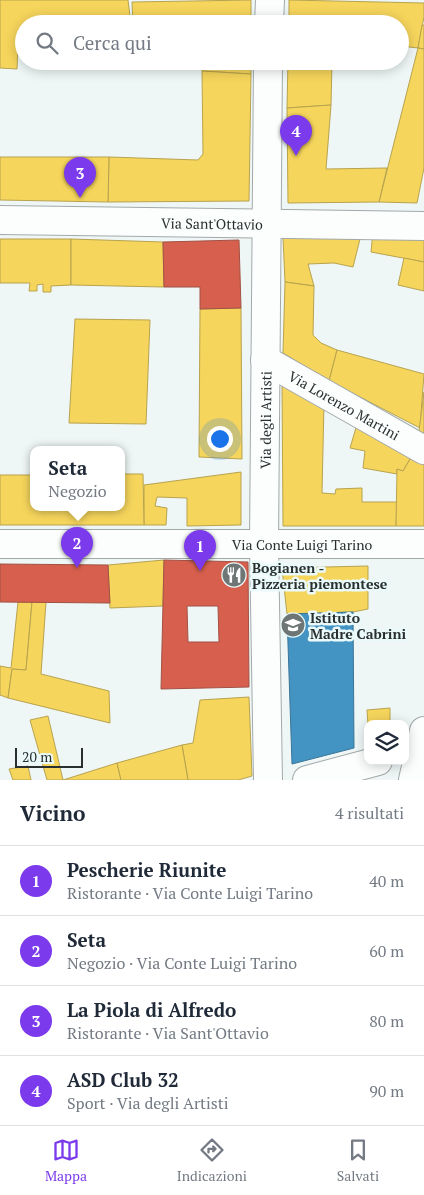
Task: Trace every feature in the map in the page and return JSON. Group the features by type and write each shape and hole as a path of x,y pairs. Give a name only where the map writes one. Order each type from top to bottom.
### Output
{"street":[{"path":"269,15 270,0"},
{"name":"Via degli Artisti","path":"268,70 265,224 264,545 268,780"},
{"name":"Via Sant'Ottavio","path":"0,220 424,226"},
{"name":"Via Lorenzo Martini","path":"265,360 424,450"},
{"name":"Via Conte Luigi Tarino","path":"0,544 424,544"},
{"path":"413,780 418,747"},
{"path":"307,780 364,765"}],"building: Abitazioni":[{"path":"0,0 128,0 130,15 15,15 15,69 0,68"},
{"path":"251,0 251,15 133,15 132,2"},
{"path":"289,0 424,3 424,17 418,48 409,47 409,15 289,15"},
{"path":"422,25 424,25 424,49 418,48"},
{"path":"418,48 424,49 424,168 417,203 379,202"},
{"path":"251,70 251,74 202,71"},
{"path":"288,70 332,70 331,105 287,108"},
{"path":"202,71 251,74 249,201 108,202 109,157 198,160 203,154"},
{"path":"331,105 326,169 387,168 379,202 288,203 287,108"},
{"path":"0,157 109,157 108,202 0,200"},
{"path":"373,231 424,238 424,262 371,252"},
{"path":"283,237 360,239 353,267 334,263 308,264 314,286 285,282"},
{"path":"0,239 71,239 71,285 51,286 51,292 43,292 43,284 37,285 37,291 29,291 30,283 0,283"},
{"path":"71,239 163,242 164,287 71,285"},
{"path":"404,258 424,262 424,291 398,285"},
{"path":"285,282 314,286 313,335 321,343 337,350 329,381 283,353"},
{"path":"241,308 242,459 199,457 200,309"},
{"path":"75,319 150,320 146,424 69,423"},
{"path":"337,350 424,374 420,428 329,381"},
{"path":"282,384 324,403 322,493 335,494 336,489 362,488 362,502 397,502 396,526 283,526"},
{"path":"424,392 424,442 418,439"},
{"path":"358,421 413,454 403,471 397,469 397,474 363,468 365,451 350,448"},
{"path":"413,454 424,461 424,526 396,526 397,469 403,471"},
{"path":"241,472 241,525 187,526 187,498 157,497 155,506 167,508 166,525 144,525 144,485"},
{"path":"125,474 143,474 144,525 0,525 0,475 30,475 30,511 125,511"},
{"path":"164,560 163,606 110,608 108,565"},
{"name":"Istituto Madre Cabrini","path":"368,566 368,609 353,612 287,614 282,568"},
{"path":"18,602 32,602 26,670 12,669 8,698 0,695 0,666 11,668"},
{"path":"32,602 46,602 41,674 109,691 110,723 8,698 12,669 26,670"},
{"path":"249,697 252,776 238,780 188,780 182,745 193,743 200,700"},
{"path":"390,708 390,720 368,720 367,710"},
{"path":"48,716 63,780 47,780 30,720"},
{"path":"182,745 188,780 121,780 117,763"},
{"path":"117,763 121,780 63,780"},
{"path":"28,766 31,780 13,780 9,769"}],"building: Negozi":[{"path":"239,240 241,308 200,309 200,287 164,287 163,242"},
{"path":"164,560 248,562 249,687 161,689","holes":["187,606 218,606 219,642 188,642"]},
{"path":"0,564 108,565 110,603 0,602"}],"building: Scuole":[{"path":"353,612 354,748 292,764 287,614"}],"place":[{"name":"ASD Club 32","path":"296,156"},
{"name":"La Piola di Alfredo","path":"80,198"},
{"name":"Seta","path":"77,568"},
{"name":"Pescherie Riunite","path":"200,571"},
{"name":"Bogianen - Pizzeria piemontese","path":"234,575"},
{"name":"Istituto Madre Cabrini","path":"293,625"}]}
